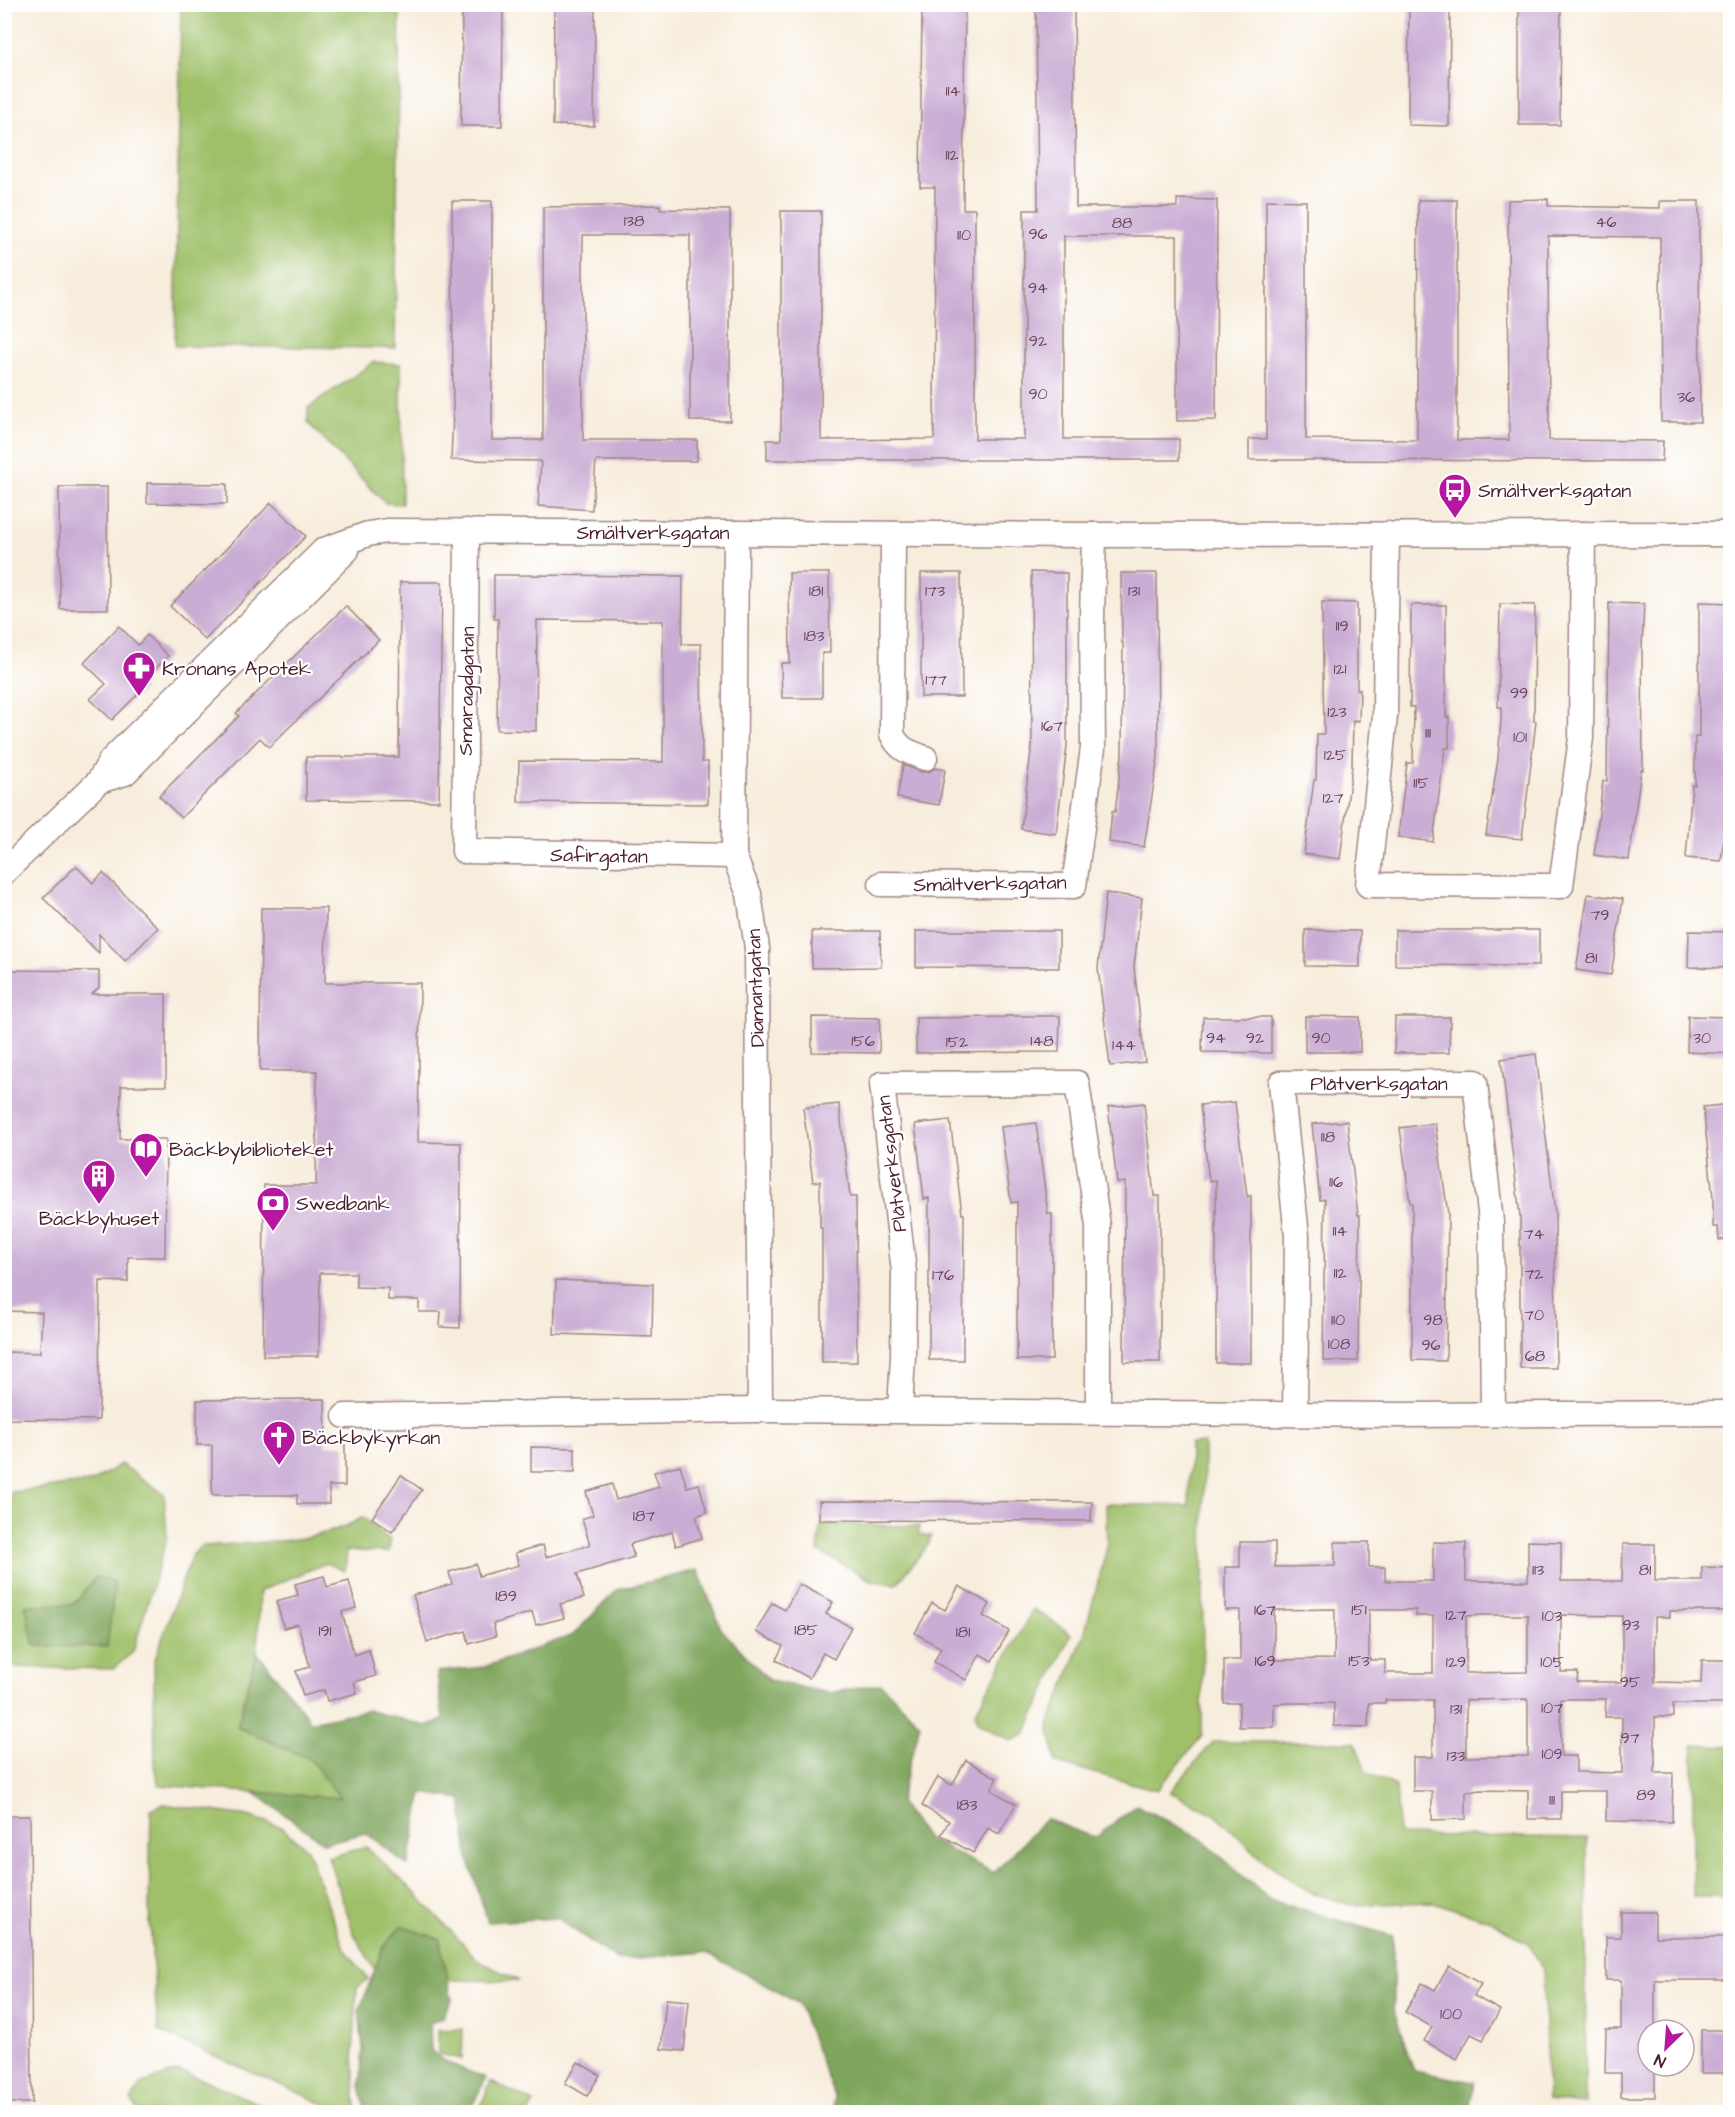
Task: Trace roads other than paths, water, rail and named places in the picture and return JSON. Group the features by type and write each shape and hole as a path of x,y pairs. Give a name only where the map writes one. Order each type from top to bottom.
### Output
{"street":[{"name":"Smältverksgatan","path":"4,872 99,782 111,760 324,550 359,537 387,531 1094,535 1731,534"},
{"name":"Smaragdgatan","path":"464,851 467,531"},
{"name":"Diamantgatan","path":"736,533 734,856 749,894 757,948 760,1410"},
{"path":"893,534 892,734 897,744 906,751 925,758"},
{"path":"1387,534 1385,716 1368,885 1561,886 1581,738 1583,534"},
{"name":"Smältverksgatan","path":"881,884 1074,886 1093,748 1094,535"},
{"name":"Safirgatan","path":"464,851 734,856"},
{"name":"Plåtverksgatan","path":"1295,1413 1297,1236 1281,1083 1475,1082 1491,1221 1493,1414"},
{"name":"Plåtverksgatan","path":"900,1410 904,1272 882,1084 1077,1083 1098,1226 1098,1412"},
{"path":"345,1416 760,1410 1053,1413 1731,1413"}],"place":[{"name":"Smältverksgatan","path":"1455,519"},
{"name":"Kronans Apotek","path":"139,697"},
{"name":"Bäckbybiblioteket","path":"146,1178"},
{"name":"Bäckbyhuset","path":"99,1205"},
{"name":"Swedbank","path":"273,1232"},
{"name":"Bäckbykyrkan","path":"279,1466"}]}
